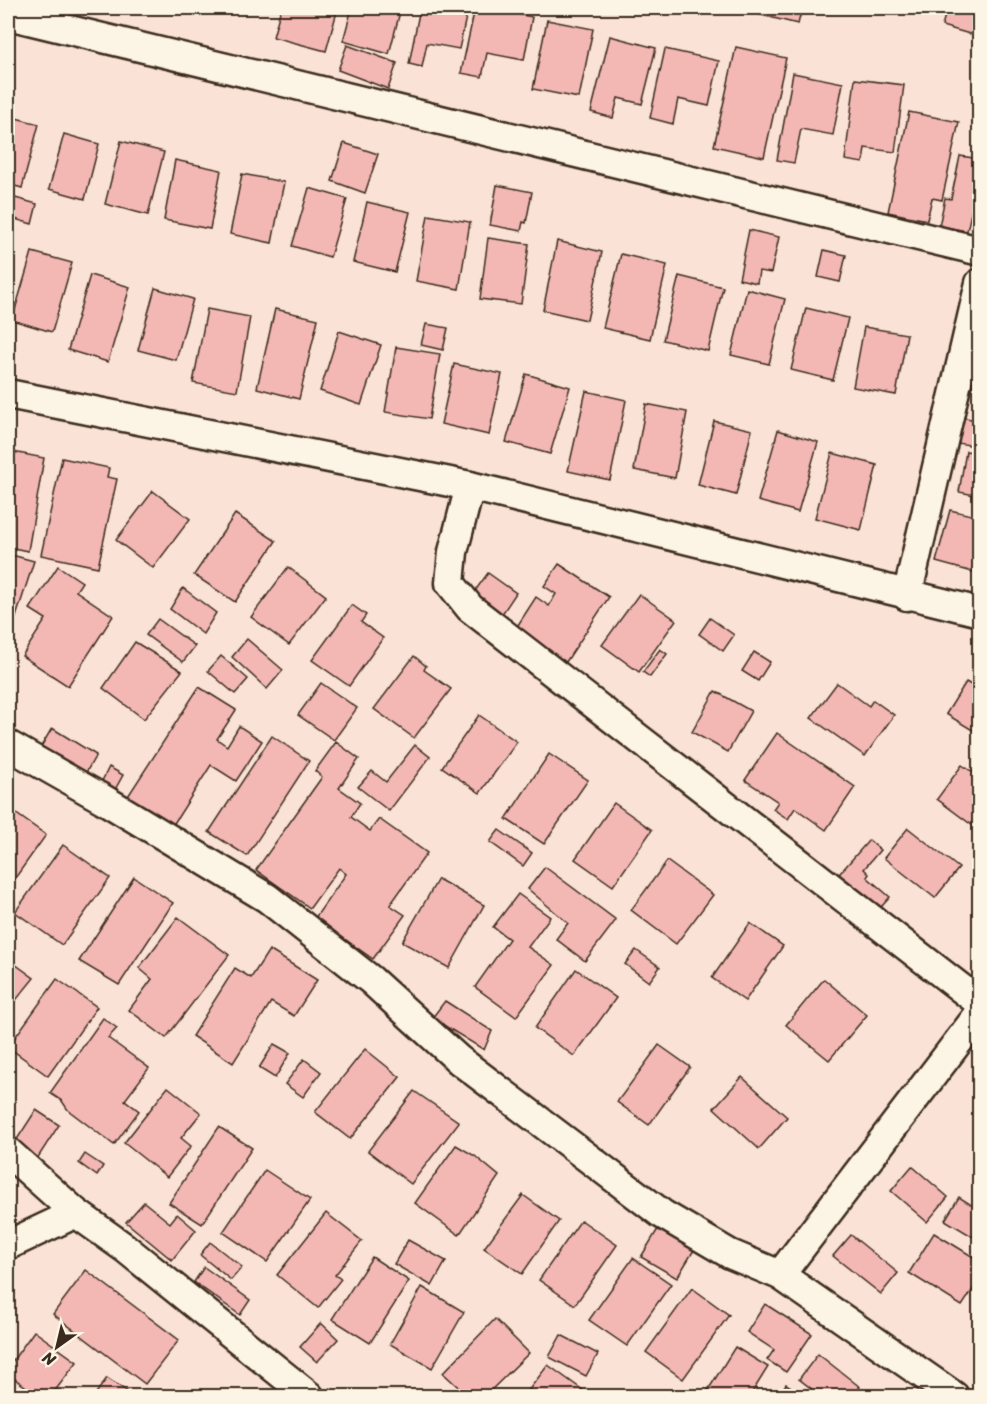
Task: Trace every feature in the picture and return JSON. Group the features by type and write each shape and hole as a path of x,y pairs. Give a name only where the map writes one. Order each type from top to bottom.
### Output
{"street":[{"path":"8,15 980,251"},
{"path":"907,596 980,283"},
{"path":"8,394 470,486 907,596 980,612"},
{"path":"470,486 453,552 450,583 470,608 980,1003"},
{"path":"8,745 103,799 267,898 370,980 459,1060 662,1214 730,1254 780,1275 954,1396"},
{"path":"780,1275 980,1013"},
{"path":"8,1152 76,1213 125,1248 309,1396"},
{"path":"8,1245 76,1213"}],"building":[{"path":"281,8 338,8 326,51 273,37"},
{"path":"352,8 401,8 389,54 343,41"},
{"path":"420,8 468,8 459,49 427,43 422,67 409,64"},
{"path":"475,8 489,8 532,17 524,60 487,53 482,77 461,73"},
{"path":"750,8 802,8 798,24 749,12"},
{"path":"947,8 980,8 980,37 942,26"},
{"path":"547,20 593,29 579,98 533,89"},
{"path":"610,36 656,48 642,104 618,98 613,118 591,112"},
{"path":"347,45 397,63 388,89 338,70"},
{"path":"736,47 786,58 764,157 714,146"},
{"path":"665,49 719,61 709,106 678,99 673,124 650,118"},
{"path":"793,73 843,83 833,135 801,129 794,163 777,160"},
{"path":"855,79 904,85 895,152 865,148 863,163 845,160"},
{"path":"909,112 959,122 942,200 932,198 927,220 888,212"},
{"path":"8,116 39,124 22,188 8,184"},
{"path":"64,134 99,144 85,199 49,189"},
{"path":"121,141 164,152 148,215 105,204"},
{"path":"344,143 378,154 365,193 332,181"},
{"path":"960,156 980,159 980,173 967,231 939,226 945,198 951,199"},
{"path":"175,160 221,170 210,229 164,220"},
{"path":"242,174 284,182 272,243 230,234"},
{"path":"497,185 532,192 526,223 523,222 521,231 490,225"},
{"path":"309,188 347,199 330,257 292,246"},
{"path":"8,196 37,204 32,224 8,217"},
{"path":"367,202 410,212 395,272 353,262"},
{"path":"428,215 470,222 459,289 416,281"},
{"path":"749,230 779,237 771,273 759,271 757,283 739,279"},
{"path":"488,238 529,244 521,304 480,299"},
{"path":"557,241 602,252 587,320 543,310"},
{"path":"824,250 846,255 840,282 818,277"},
{"path":"32,252 72,263 52,332 12,320"},
{"path":"621,254 667,265 650,339 603,328"},
{"path":"90,275 130,287 108,362 68,350"},
{"path":"679,276 723,287 708,351 663,340"},
{"path":"155,288 193,299 176,360 138,350"},
{"path":"747,289 785,299 769,364 731,355"},
{"path":"806,308 848,318 833,380 791,370"},
{"path":"207,309 250,317 237,391 193,383"},
{"path":"275,309 318,319 299,399 257,388"},
{"path":"426,324 448,328 443,350 421,345"},
{"path":"864,327 907,334 896,395 853,387"},
{"path":"339,331 381,345 361,405 320,391"},
{"path":"396,347 440,354 429,419 385,412"},
{"path":"454,364 502,374 489,435 441,424"},
{"path":"526,374 570,387 550,454 506,442"},
{"path":"586,391 626,400 610,480 568,471"},
{"path":"646,404 687,412 675,478 634,470"},
{"path":"962,417 980,421 975,446 957,443"},
{"path":"714,421 752,430 736,495 698,485"},
{"path":"778,430 818,442 798,512 758,501"},
{"path":"8,451 44,458 28,551 8,547"},
{"path":"966,451 980,453 980,496 959,492"},
{"path":"832,453 877,465 861,530 815,518"},
{"path":"62,458 109,468 107,477 117,479 98,567 41,555"},
{"path":"153,491 190,519 153,568 116,540"},
{"path":"950,510 980,517 980,574 936,562"},
{"path":"235,514 276,541 235,602 194,575"},
{"path":"8,554 34,561 8,642"},
{"path":"559,564 609,597 566,662 516,628 536,597 549,606 556,594 544,586"},
{"path":"58,566 82,582 76,591 113,616 68,686 22,656 46,619 30,609"},
{"path":"288,567 326,596 289,645 251,617"},
{"path":"488,573 516,593 498,620 469,599"},
{"path":"183,588 216,613 203,634 170,609"},
{"path":"639,594 676,620 639,672 602,645"},
{"path":"352,605 366,615 361,622 383,638 349,686 312,660"},
{"path":"710,618 734,635 723,651 699,634"},
{"path":"158,619 195,646 183,662 146,635"},
{"path":"247,639 283,670 267,689 232,657"},
{"path":"135,642 182,671 144,719 103,688"},
{"path":"660,649 667,654 650,677 643,672"},
{"path":"754,652 770,662 758,681 742,671"},
{"path":"221,656 248,679 235,694 208,671"},
{"path":"414,656 426,666 424,670 451,689 414,738 374,709"},
{"path":"966,682 980,690 980,722 974,731 946,714"},
{"path":"321,683 357,708 334,740 298,715"},
{"path":"837,683 869,706 873,700 894,715 865,756 811,718"},
{"path":"199,687 236,710 217,739 227,746 239,726 262,741 236,781 211,765 166,836 121,807"},
{"path":"715,691 751,711 728,752 692,732"},
{"path":"479,715 517,742 480,793 442,767"},
{"path":"52,728 96,755 84,776 39,750"},
{"path":"777,733 855,787 826,830 795,808 788,819 773,809 778,802 745,780"},
{"path":"272,736 309,761 247,856 209,832"},
{"path":"336,742 359,759 339,788 360,803 351,817 370,831 379,819 427,853 390,905 405,915 373,959 315,918 346,874 339,868 310,908 256,870 322,777 315,771"},
{"path":"415,745 430,757 389,811 358,787 372,771 386,782"},
{"path":"549,754 588,780 544,844 506,819"},
{"path":"962,765 980,777 980,831 937,799"},
{"path":"109,767 123,775 112,795 99,787"},
{"path":"614,803 652,830 613,886 575,859"},
{"path":"8,808 46,835 8,888"},
{"path":"908,828 959,868 935,898 884,858"},
{"path":"499,830 532,853 523,866 490,842"},
{"path":"869,840 880,850 864,869 869,874 867,877 890,897 874,915 834,880"},
{"path":"63,845 110,878 62,945 15,912"},
{"path":"667,861 713,895 676,944 631,910"},
{"path":"545,867 616,920 585,961 556,939 568,923 528,889"},
{"path":"134,877 173,903 119,985 79,961"},
{"path":"438,879 484,905 449,968 402,942"},
{"path":"518,894 550,917 528,947 554,965 516,1017 475,987 509,939 493,927"},
{"path":"178,917 229,955 166,1038 129,1010 152,979 139,968"},
{"path":"750,923 783,946 745,1001 712,978"},
{"path":"269,950 317,980 294,1016 271,1002 233,1063 192,1036 235,968 251,978"},
{"path":"636,950 660,967 649,982 625,964"},
{"path":"8,959 34,978 8,1010"},
{"path":"576,969 616,998 574,1056 535,1028"},
{"path":"57,979 97,1007 48,1076 8,1047"},
{"path":"824,979 867,1015 829,1060 786,1025"},
{"path":"445,1001 492,1031 484,1050 432,1018"},
{"path":"103,1018 117,1028 108,1038 149,1068 125,1100 139,1111 114,1145 68,1110 62,1101 50,1093"},
{"path":"274,1044 290,1053 275,1078 259,1068"},
{"path":"659,1045 690,1067 649,1125 617,1102"},
{"path":"365,1049 400,1077 350,1139 315,1112"},
{"path":"304,1059 321,1072 303,1097 285,1084"},
{"path":"742,1077 787,1117 759,1149 714,1108"},
{"path":"168,1087 201,1113 181,1138 191,1146 167,1177 124,1143"},
{"path":"414,1091 459,1122 411,1184 368,1151"},
{"path":"36,1110 59,1125 35,1162 12,1147"},
{"path":"219,1127 252,1148 202,1224 169,1203"},
{"path":"456,1145 475,1156 499,1176 459,1235 415,1203"},
{"path":"85,1154 103,1166 97,1176 79,1163"},
{"path":"912,1166 948,1197 927,1222 891,1191"},
{"path":"265,1170 310,1200 267,1262 223,1232"},
{"path":"523,1195 559,1221 522,1274 484,1248"},
{"path":"980,1196 980,1241 945,1220 959,1197 973,1206"},
{"path":"144,1202 170,1223 177,1214 196,1230 172,1260 126,1222"},
{"path":"326,1213 362,1241 335,1275 341,1279 318,1308 277,1275"},
{"path":"581,1220 617,1245 575,1305 539,1280"},
{"path":"658,1229 694,1250 677,1278 641,1257"},
{"path":"934,1233 980,1261 980,1279 962,1306 909,1273"},
{"path":"851,1235 898,1273 881,1294 833,1256"},
{"path":"408,1240 446,1261 432,1286 394,1264"},
{"path":"210,1242 242,1267 231,1280 200,1255"},
{"path":"372,1257 409,1281 370,1343 332,1319"},
{"path":"633,1258 671,1284 627,1346 589,1320"},
{"path":"204,1267 250,1300 240,1315 194,1282"},
{"path":"86,1270 179,1340 145,1384 53,1314"},
{"path":"422,1287 464,1312 432,1368 390,1344"},
{"path":"692,1288 729,1315 683,1379 646,1352"},
{"path":"765,1304 812,1334 786,1372 767,1360 774,1350 747,1332"},
{"path":"495,1319 529,1353 485,1396 468,1396 443,1373"},
{"path":"321,1323 338,1339 317,1362 300,1347"},
{"path":"34,1331 77,1362 51,1396 39,1396 8,1374 8,1367"},
{"path":"561,1335 598,1354 586,1376 549,1357"},
{"path":"735,1347 768,1367 750,1396 705,1395"},
{"path":"818,1354 860,1387 852,1396 821,1396 799,1379"},
{"path":"548,1365 591,1396 524,1396"},
{"path":"107,1378 134,1396 94,1396"},
{"path":"786,1384 805,1396 778,1396"}]}
